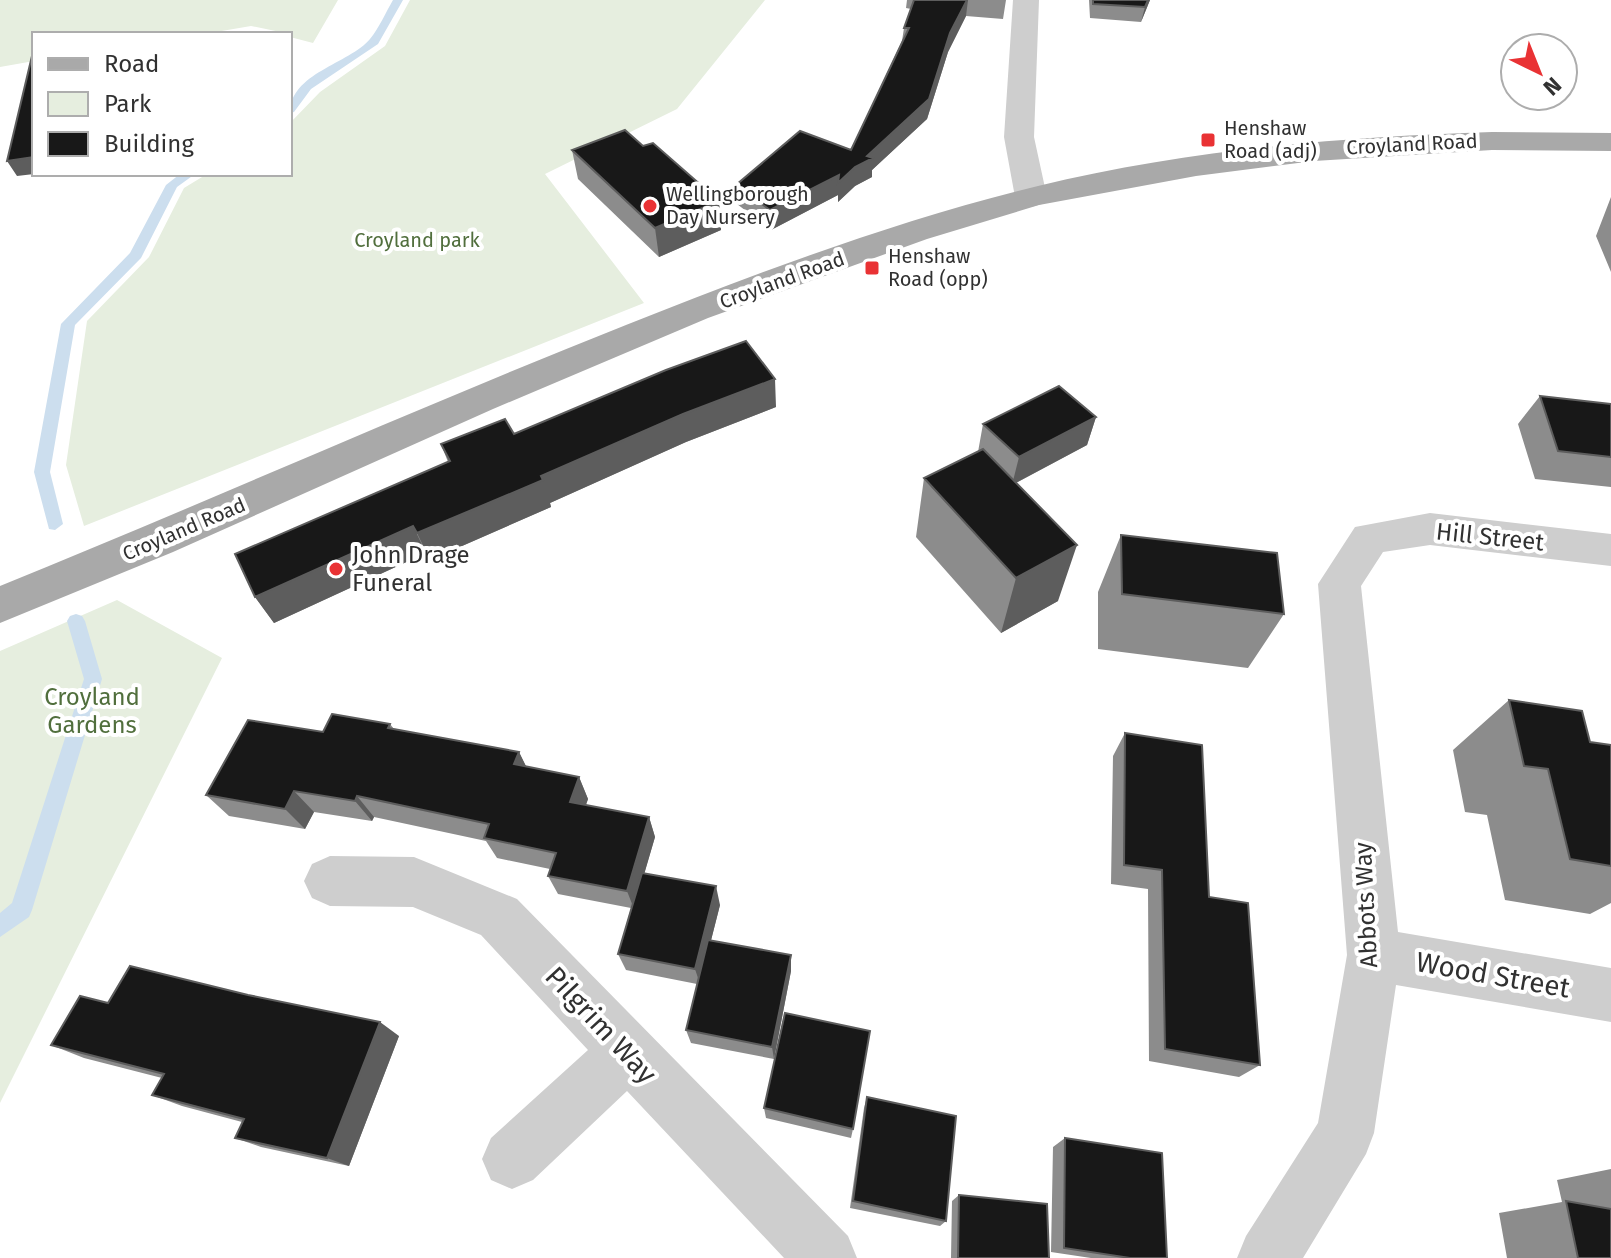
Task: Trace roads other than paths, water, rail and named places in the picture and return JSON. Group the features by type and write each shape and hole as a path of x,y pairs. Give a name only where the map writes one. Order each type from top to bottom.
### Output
{"main road":[{"name":"Croyland Road","path":"4,603 539,374 769,283 1031,197 1223,161 1377,144 1539,139 1611,142"}],"street":[{"path":"1026,0 1019,137 1031,197"},
{"name":"Hill Street","path":"1370,538 1430,529 1611,550"},
{"name":"Abbots Way","path":"1268,1258 1345,1133 1374,955 1339,584 1370,538"},
{"name":"Pilgrim Way","path":"330,881 414,882 499,917 826,1258"},
{"name":"Wood Street","path":"1374,955 1611,995"},
{"path":"512,1159 627,1052"}],"waterway":[{"path":"292,106 307,87 374,42 398,0"},
{"path":"55,524 42,472 68,324 136,255 172,185 186,176"},
{"path":"0,926 21,910 93,679 76,621"}],"place":[{"name":"Henshaw Road (adj)","path":"1208,140"},
{"name":"Wellingborough Day Nursery","path":"650,206"},
{"name":"Henshaw Road (opp)","path":"872,268"},
{"name":"John Drage Funeral","path":"336,569"}],"park label":[{"name":"Croyland park","path":"417,240"},
{"name":"Croyland Gardens","path":"92,711"}]}
